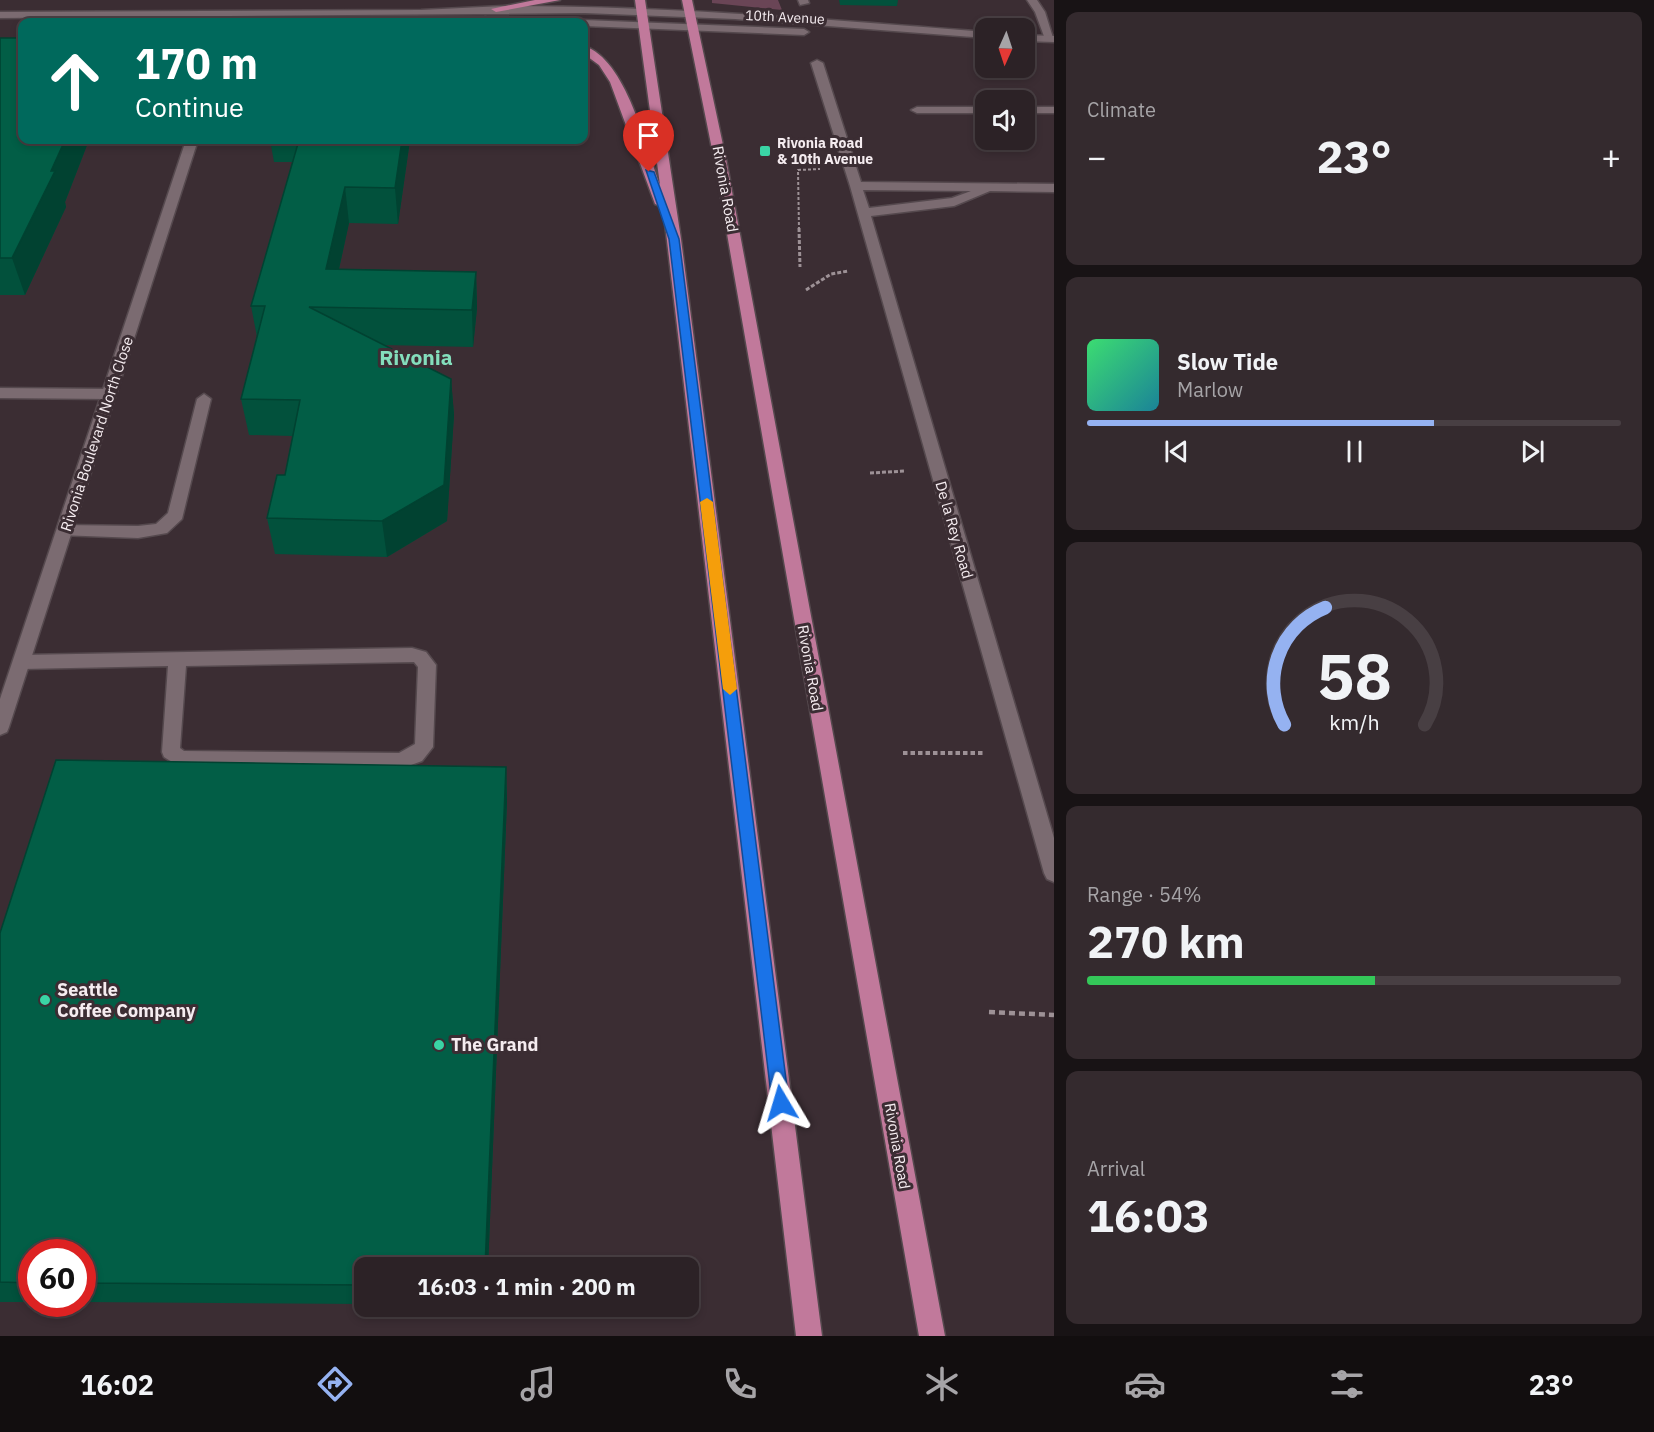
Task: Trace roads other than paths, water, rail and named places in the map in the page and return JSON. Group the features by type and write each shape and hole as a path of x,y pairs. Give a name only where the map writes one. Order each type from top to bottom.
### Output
{"main road":[{"path":"496,9 555,0"},
{"name":"Rivonia Road","path":"687,0 720,159 932,1336"},
{"path":"641,12 674,239 809,1336"},
{"path":"588,52 603,63 616,82 674,239"}],"street":[{"path":"230,18 234,0"},
{"path":"1032,0 1052,39 1035,38"},
{"name":"10th Avenue","path":"262,18 496,9 641,12 691,20 864,36 975,36"},
{"name":"10th Avenue","path":"588,22 641,12"},
{"name":"10th Avenue","path":"422,13 464,18"},
{"name":"10th Avenue","path":"0,15 172,18"},
{"name":"De la Rey Road","path":"816,63 856,186 1054,873"},
{"path":"917,110 975,110"},
{"path":"1035,110 1054,110"},
{"name":"Rivonia Boulevard North Close","path":"0,727 191,144"},
{"path":"856,186 1054,188"},
{"path":"862,213 954,202 995,187"},
{"path":"0,393 109,394"},
{"path":"65,531 138,532 161,529 176,515 204,399"},
{"path":"22,662 178,659 412,655 420,657 427,665 424,747 415,755 400,761 180,759 171,752 170,740 178,659"}],"place":[{"name":"Rivonia Road & 10th Avenue","path":"765,151"},
{"name":"Seattle Coffee Company","path":"45,1000"},
{"name":"The Grand","path":"439,1045"}],"district":[{"name":"Rivonia","path":"416,358"}]}
